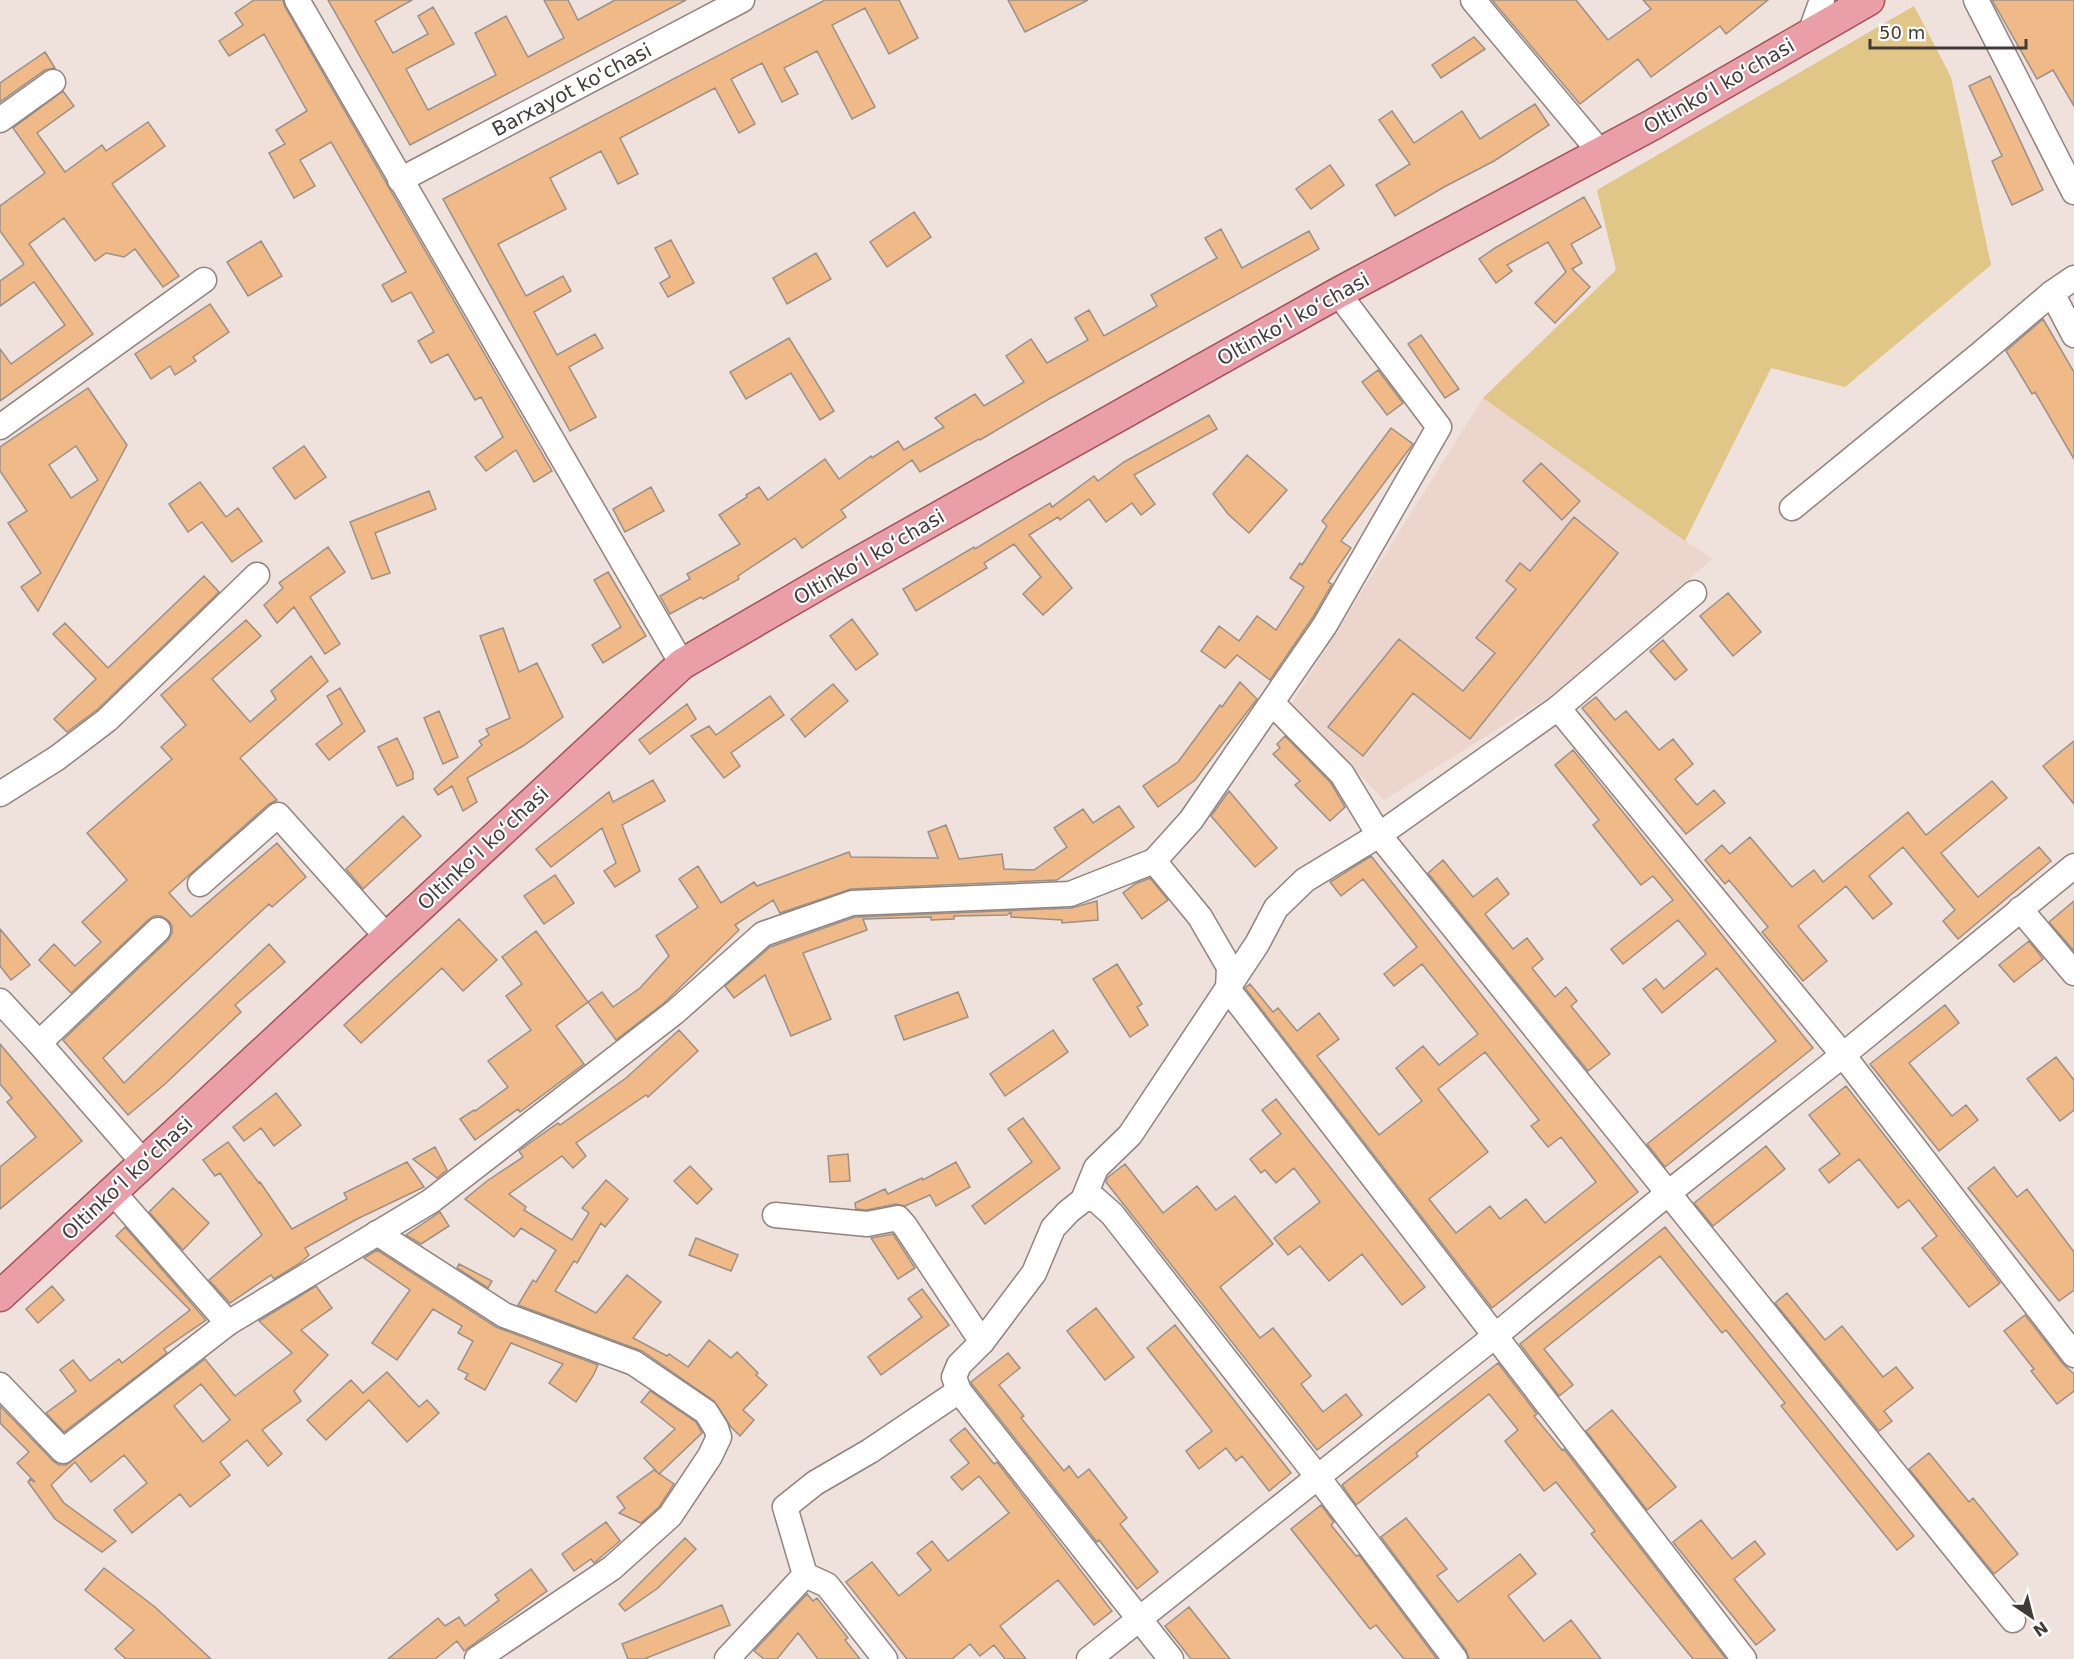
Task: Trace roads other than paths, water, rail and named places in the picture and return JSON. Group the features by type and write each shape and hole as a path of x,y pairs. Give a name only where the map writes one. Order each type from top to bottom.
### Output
{"main road":[{"name":"Oltinkoʻl koʻchasi","path":"0,1296 682,664 830,578 1338,293 1652,125 1869,0"}],"street":[{"path":"297,0 682,664"},
{"name":"Barxayot ko'chasi","path":"400,180 742,0"},
{"path":"1473,0 1600,152"},
{"path":"1810,33 1822,0"},
{"path":"1976,0 2071,180"},
{"path":"0,120 53,82"},
{"path":"1792,508 1979,356 2052,293 2074,278"},
{"path":"0,427 204,280"},
{"path":"0,1385 63,1451 228,1323 431,1201 675,1012 763,934 852,903 1070,894 1154,861 1191,820 1325,625 1439,427 1338,293"},
{"path":"2052,293 2074,335"},
{"path":"0,794 57,758 107,720 257,575"},
{"path":"1083,1200 1096,1168 1130,1135 1257,944 1276,908 1305,880 1379,835 1558,708 1694,593"},
{"path":"1272,703 1342,774 1379,835 2013,1620"},
{"path":"1558,708 1843,1055 2074,1355"},
{"path":"201,884 278,815 387,937"},
{"path":"1154,861 1206,927 1229,967 1228,989 1744,1659"},
{"path":"1089,1659 1495,1336 1667,1194 1843,1055 2074,866"},
{"path":"2020,909 2074,973"},
{"path":"39,1043 158,930"},
{"path":"0,1001 142,1162"},
{"path":"112,1191 228,1323"},
{"path":"1171,1659 959,1391 954,1377 959,1365 981,1342 1034,1272 1053,1228 1083,1200 1094,1198 1112,1214 1317,1476 1455,1659"},
{"path":"775,1215 867,1224 898,1218 981,1342"},
{"path":"377,1233 504,1315 634,1363 706,1412 719,1437 710,1456 670,1516 612,1568 477,1659"},
{"path":"885,1659 826,1585 805,1575 785,1507 815,1483 870,1451 959,1391"},
{"path":"727,1659 805,1575"}]}
